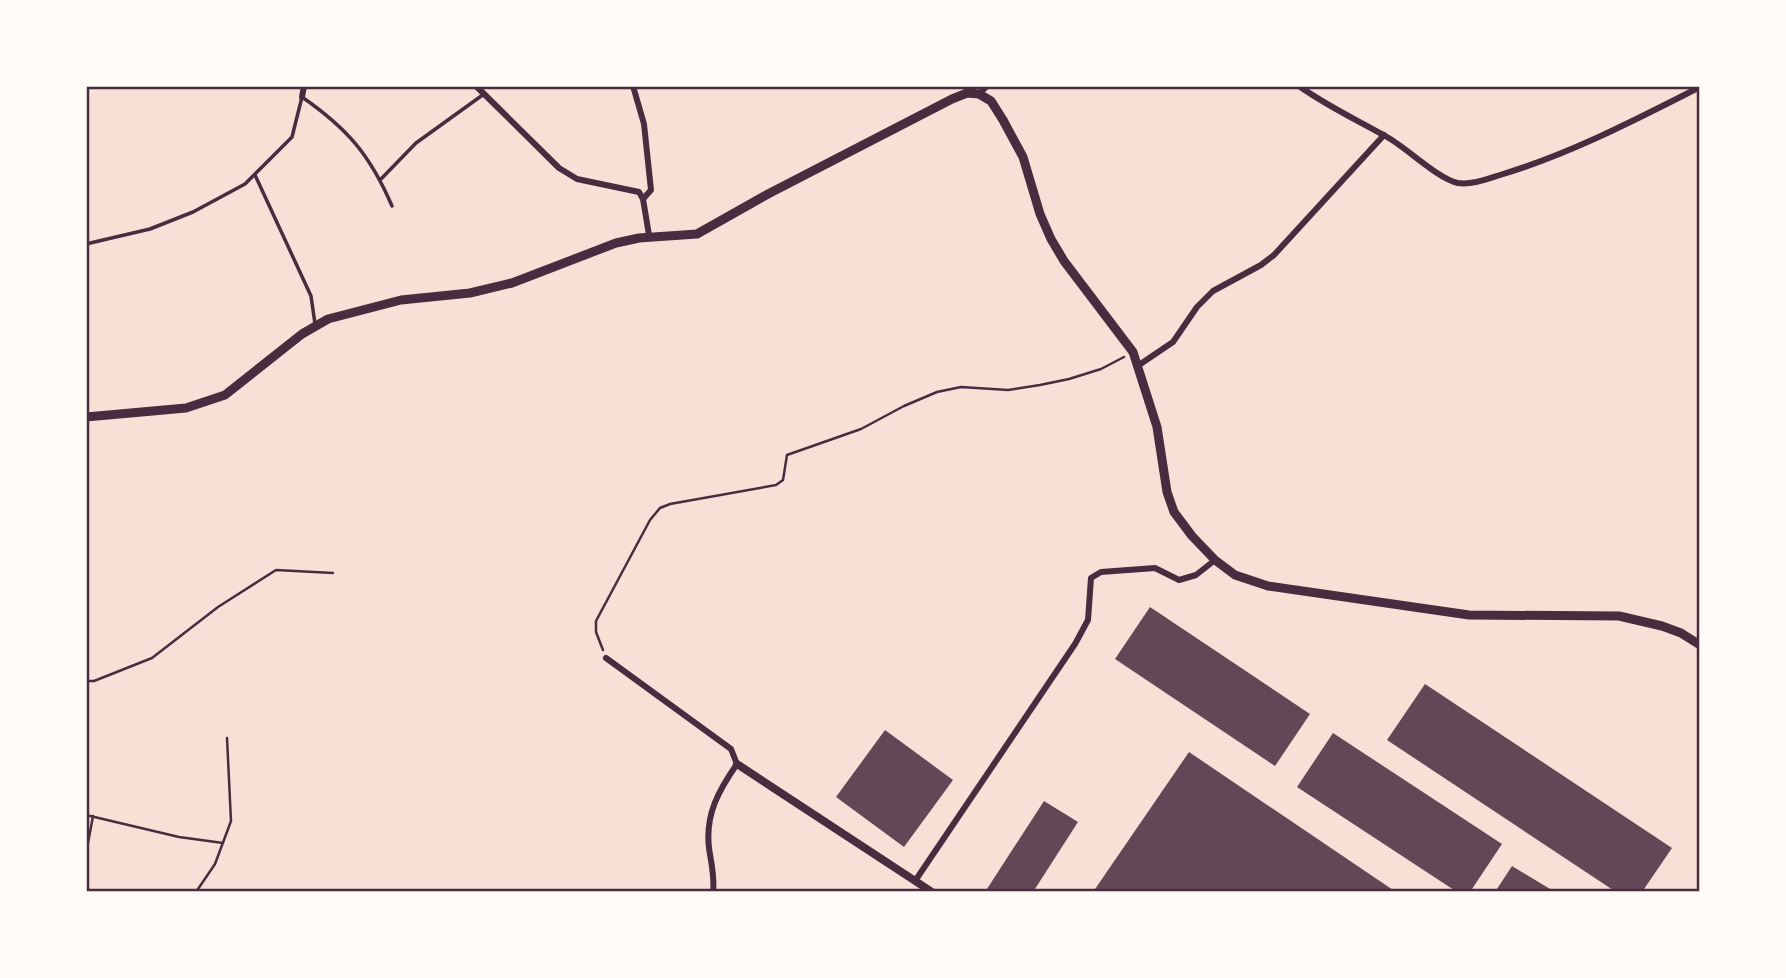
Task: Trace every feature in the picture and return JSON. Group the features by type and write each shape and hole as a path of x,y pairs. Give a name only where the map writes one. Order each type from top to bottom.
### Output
{"main road":[{"path":"86,417 186,408 225,395 302,334 328,319 401,300 470,293 512,283 616,243 649,235 697,234 768,194 952,99 967,93 979,94 991,101 1013,138 1027,168 1040,214 1064,261 1133,352 1157,427 1167,492 1174,512 1215,560 1235,575 1268,586 1469,615 1619,616 1662,626 1681,633 1700,645"}],"street":[{"path":"302,97 304,86"},
{"path":"475,86 559,168 577,179 639,192 643,199 649,235"},
{"path":"632,86 644,124 650,177 651,191 643,199"},
{"path":"979,94 987,86"},
{"path":"1299,86 1322,102 1384,135 1449,181 1461,184 1478,182 1559,155 1700,87"},
{"path":"1139,365 1172,342 1197,307 1213,291 1274,255 1384,135"},
{"path":"915,881 1075,644 1088,620 1091,578 1101,572 1155,568 1179,580 1196,575 1215,560"},
{"path":"606,658 731,749 737,764 932,892"},
{"path":"713,892 708,843 711,814 717,793 737,764"}],"lane":[{"path":"380,180 416,143 484,94"},
{"path":"86,244 150,229 193,212 234,191 255,175 292,137 302,97 329,116 360,146 392,206"},
{"path":"255,175 311,296 316,326"}],"path":[{"path":"606,658 599,643 596,621 650,520 660,508 776,485 783,480 787,456 861,429 937,392 961,387 1008,390 1069,379 1101,369 1133,352"},
{"path":"86,681 94,681 152,658 218,607 276,570 333,572"},
{"path":"196,892 215,864 231,821 227,738"},
{"path":"86,815 179,837 224,844"},
{"path":"86,854 93,816"},
{"path":"86,888 92,892"}],"building":[{"path":"1150,607 1310,714 1275,766 1115,659"},
{"path":"1425,684 1672,848 1642,892 1616,892 1387,740"},
{"path":"885,730 953,780 904,847 836,797"},
{"path":"1333,733 1502,844 1470,892 1457,892 1297,787"},
{"path":"1189,752 1396,892 1093,892"},
{"path":"1044,801 1078,822 1033,892 985,892"},
{"path":"1512,866 1555,892 1495,892"}]}
